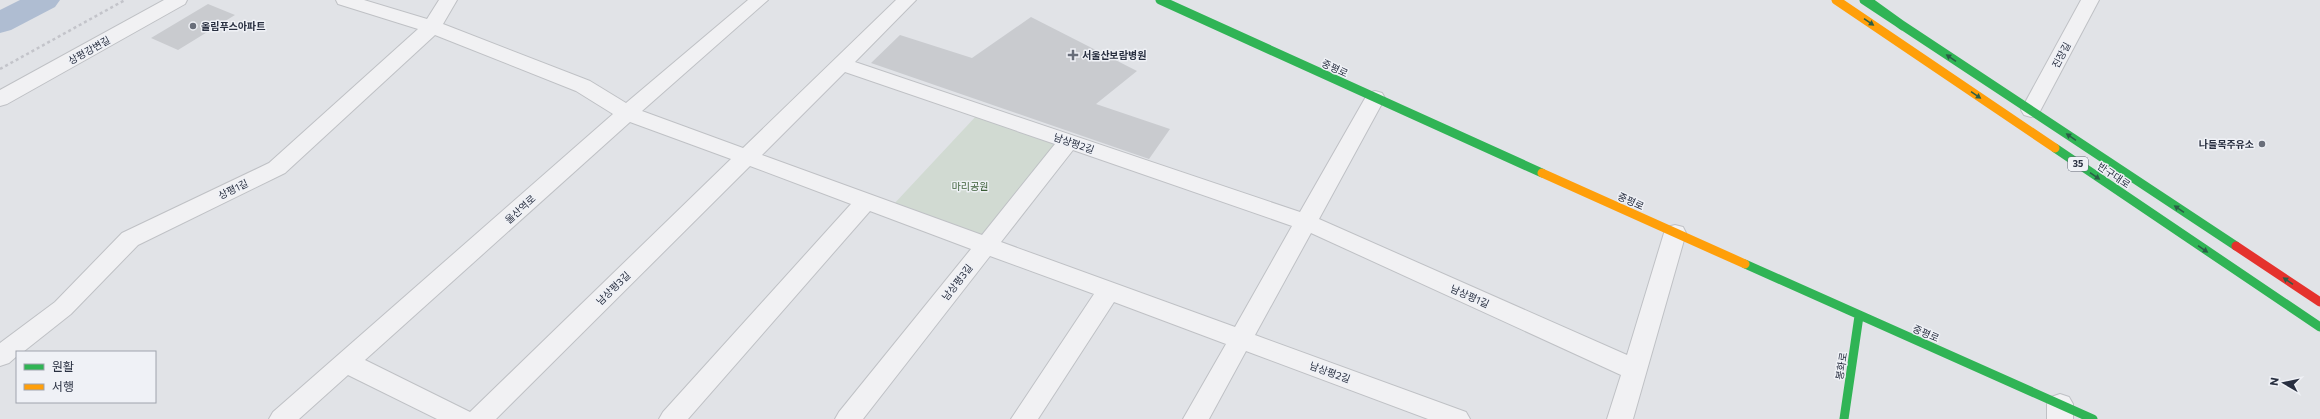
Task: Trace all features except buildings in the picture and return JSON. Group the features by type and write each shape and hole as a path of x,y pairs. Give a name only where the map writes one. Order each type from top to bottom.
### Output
{"main road":[{"name":"중평로","path":"1160,0 1374,98 1860,316 2060,411 2093,419"},
{"name":"반구대로","path":"1836,0 2320,327"},
{"name":"반구대로","path":"1866,0 2320,302"},
{"name":"봉화로","path":"1844,419 1860,316"}],"street":[{"name":"상평강변길","path":"0,99 178,0"},
{"path":"345,0 432,27 584,86 627,113 986,245"},
{"name":"상평1길","path":"0,356 63,308 130,239 277,168 432,27 448,0"},
{"name":"울산역로","path":"282,419 347,363 627,113 759,0"},
{"name":"남상평3길","path":"479,419 907,0"},
{"name":"진장길","path":"2031,110 2090,0"},
{"name":"남상평2길","path":"842,64 1306,222"},
{"path":"1196,419 1374,98"},
{"name":"남상평3길","path":"848,419 1069,141"},
{"path":"672,419 866,201"},
{"name":"남상평1길","path":"1306,222 1634,370"},
{"path":"1620,419 1675,233"},
{"name":"남상평2길","path":"986,245 1241,339 1416,412"},
{"path":"1024,419 1108,290"},
{"path":"347,363 461,419"},
{"path":"1416,412 1457,419"}],"path":[{"path":"0,69 125,0"}],"green space":[{"name":"마리공원","path":"978,114 1060,142 984,239 893,205"}],"waterway":[{"path":"0,23 44,0"}],"traffic: fast":[{"path":"1160,0 1542,173"},
{"path":"1864,0 2236,246"},
{"path":"1867,0 1903,26"},
{"path":"2055,148 2320,327"},
{"path":"1745,264 2093,419"},
{"path":"1844,419 1859,316"}],"traffic: slow":[{"path":"1836,0 2055,148"},
{"path":"1542,173 1745,264"}],"traffic: jam":[{"path":"2236,246 2320,302"}],"place":[{"name":"올림푸스아파트","path":"193,26"},
{"name":"서울산보람병원","path":"1073,55"},
{"name":"나들목주유소","path":"2262,144"}]}
